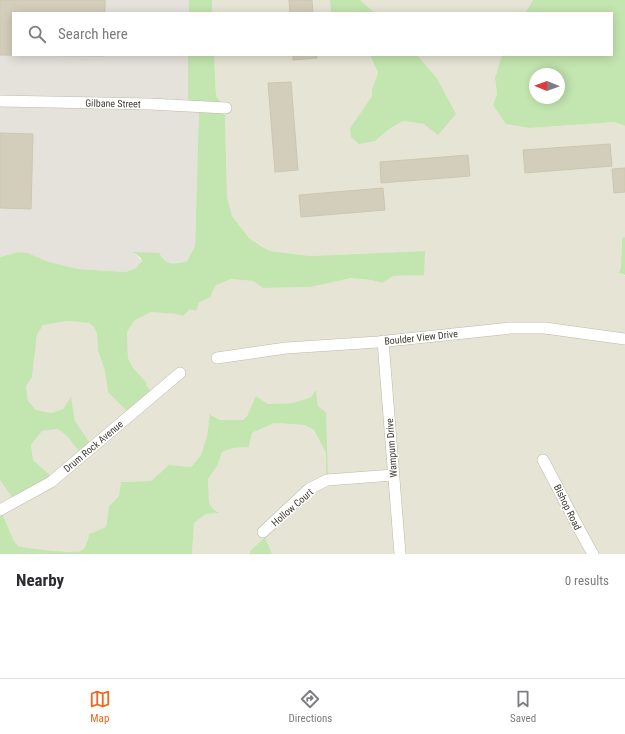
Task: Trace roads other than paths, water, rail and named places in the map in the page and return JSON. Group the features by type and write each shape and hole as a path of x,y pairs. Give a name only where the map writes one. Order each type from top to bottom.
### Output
{"street":[{"name":"Gilbane Street","path":"0,101 150,104 226,108"},
{"name":"Boulder View Drive","path":"217,358 286,348 383,341 511,328 545,328 625,339"},
{"name":"Wampum Drive","path":"383,341 400,554"},
{"name":"Drum Rock Avenue","path":"0,510 51,482 180,373"},
{"name":"Bishop Road","path":"543,460 563,496 577,528 593,554"},
{"name":"Hollow Court","path":"263,532 309,489 327,480 393,475"}]}
